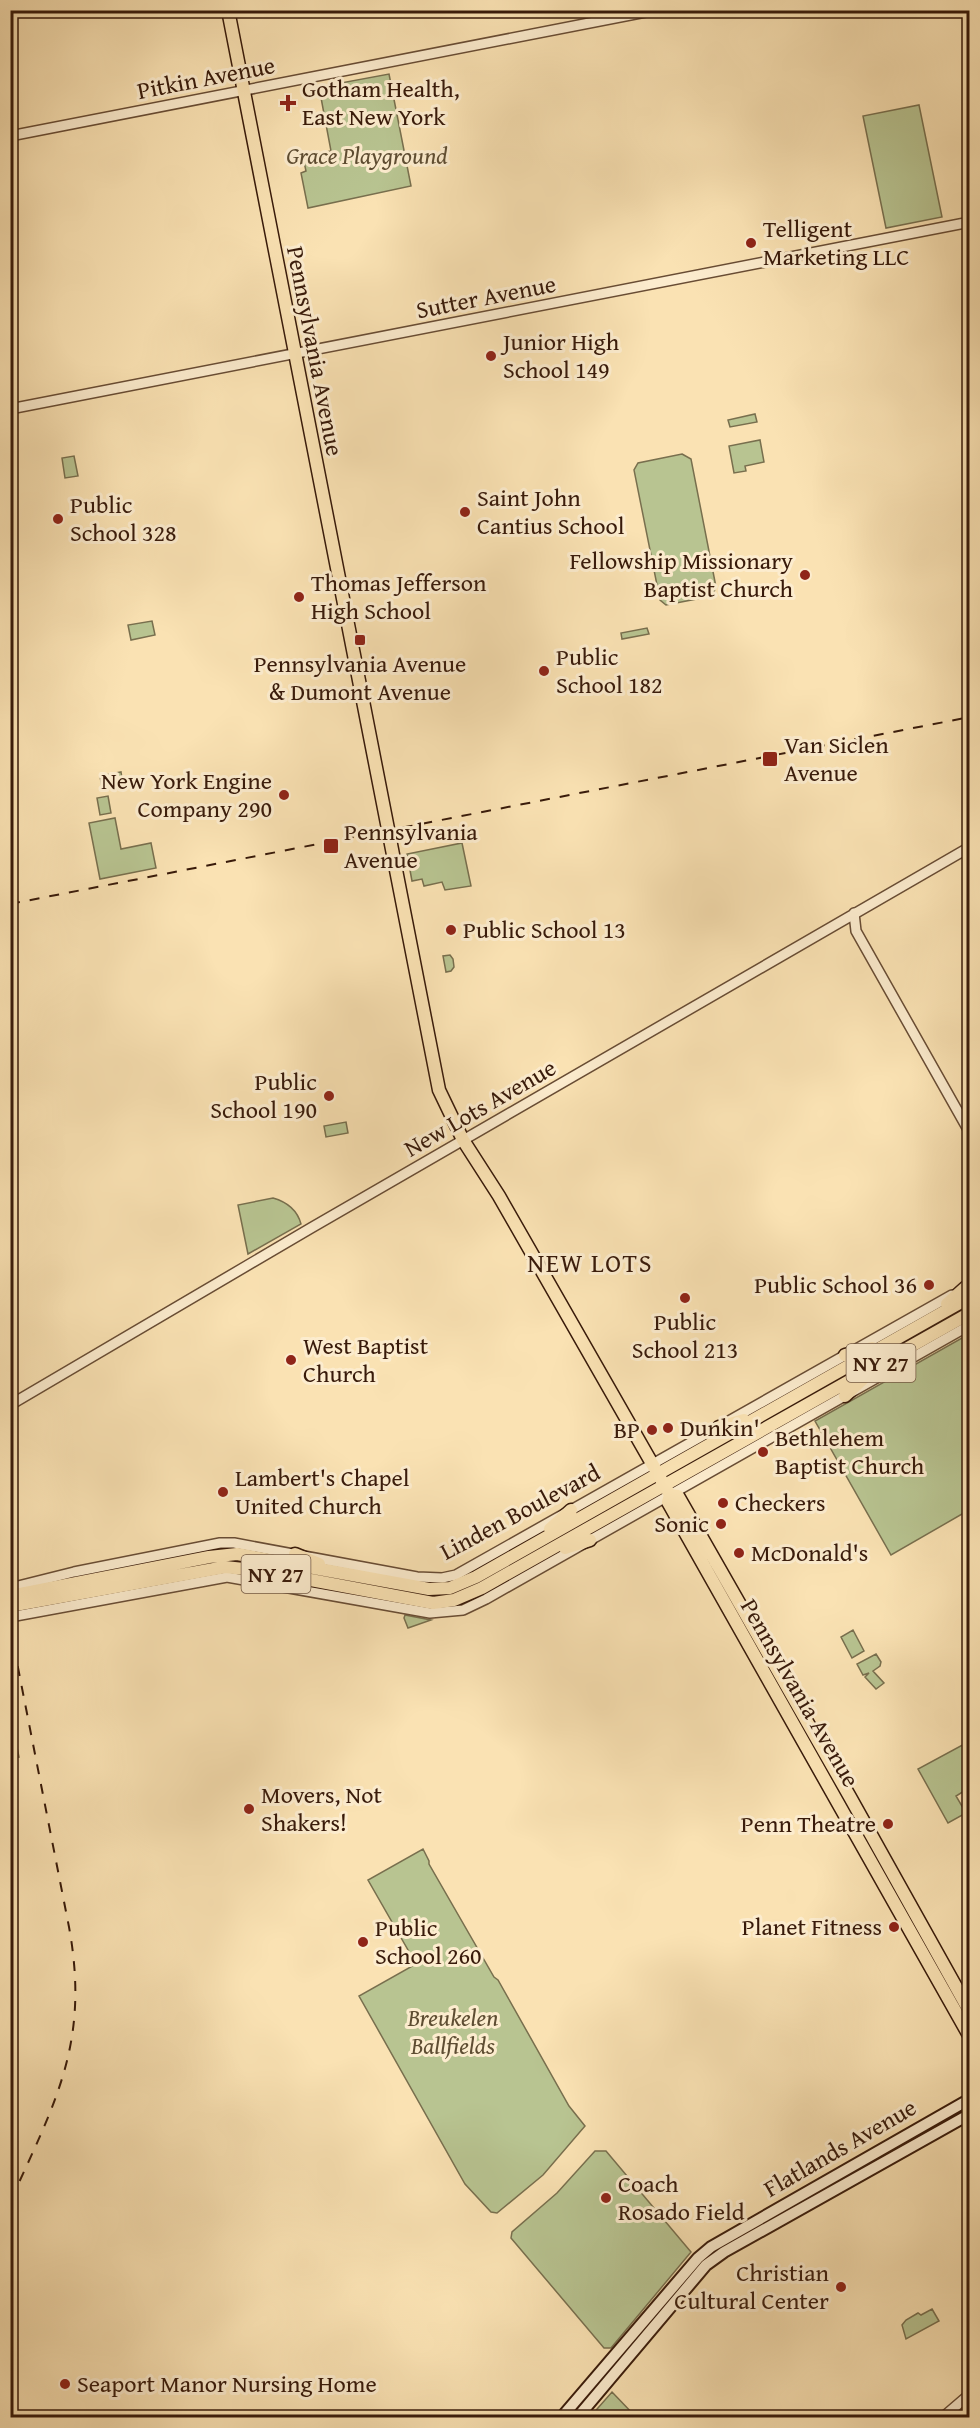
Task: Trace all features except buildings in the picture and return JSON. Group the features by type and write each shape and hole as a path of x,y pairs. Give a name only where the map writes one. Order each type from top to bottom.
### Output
{"main road":[{"name":"Pennsylvania Avenue","path":"228,10 439,1090 463,1140 499,1196 667,1490 668,1502 969,2037"},
{"name":"Linden Boulevard","path":"10,1596 222,1555 252,1556 429,1589 450,1588 476,1577 531,1545 654,1469 760,1416 931,1319 968,1290"},
{"name":"Linden Boulevard","path":"10,1606 225,1567 263,1571 423,1602 445,1602 482,1588 540,1555 667,1490 969,1313"},
{"path":"933,1334 969,1323"},
{"path":"845,1355 890,1342"},
{"path":"845,1396 879,1364"},
{"path":"719,1427 760,1416"},
{"name":"Pennsylvania Avenue","path":"667,1490 678,1496 969,2012"},
{"path":"531,1545 572,1510"},
{"path":"540,1555 590,1540"},
{"path":"295,1554 340,1573"},
{"name":"Flatlands Avenue","path":"561,2418 698,2258 711,2247 969,2099"},
{"name":"Flatlands Avenue","path":"577,2418 706,2265 724,2252 969,2114"}],"street":[{"name":"Pitkin Avenue","path":"10,136 656,10"},
{"name":"Sutter Avenue","path":"10,409 969,222"},
{"name":"New Lots Avenue","path":"10,1405 969,847"},
{"path":"854,913 856,931 969,1133"},
{"name":"Linden Boulevard","path":"10,1588 74,1572 220,1544 241,1544 417,1577 442,1578 467,1570 572,1510 654,1469 719,1427 845,1355 968,1290"},
{"name":"Linden Boulevard","path":"10,1617 227,1577 420,1612 447,1613 474,1606 590,1540 667,1490 845,1396 969,1323"},
{"path":"942,2418 969,2394"}],"green space":[{"name":"Grace Playground","path":"389,74 411,186 308,208 301,173 306,171 303,157 331,151 319,87"},
{"path":"919,105 942,217 886,228 863,116"},
{"path":"755,414 757,422 730,427 728,420"},
{"path":"760,440 764,462 745,466 746,471 734,473 729,446"},
{"path":"682,454 691,459 716,587 712,596 666,605 660,600 634,470 638,463"},
{"path":"74,456 78,476 65,478 62,458"},
{"path":"152,621 155,635 131,640 128,625"},
{"path":"647,628 649,634 622,639 621,633"},
{"path":"121,772 123,784 102,788 100,776"},
{"path":"108,796 111,813 100,815 97,798"},
{"path":"115,818 121,849 151,843 156,868 100,879 89,823"},
{"path":"462,843 471,886 445,890 442,882 424,886 422,879 412,881 407,854"},
{"path":"450,955 454,967 451,971 446,972 443,956"},
{"path":"346,1122 348,1133 326,1137 324,1126"},
{"path":"273,1198 291,1207 301,1224 248,1254 238,1205"},
{"path":"969,1334 969,1510 891,1555 815,1421"},
{"path":"405,1615 431,1620 408,1628"},
{"path":"853,1630 864,1651 852,1658 841,1637"},
{"path":"876,1654 881,1662 880,1666 873,1671 884,1683 876,1689 865,1677 869,1673 863,1675 857,1664"},
{"path":"10,1720 19,1757 11,1758"},
{"path":"968,1742 969,1788 956,1796 966,1813 948,1823 918,1769"},
{"name":"Breukelen Ballfields","path":"423,1849 429,1864 569,2106 585,2126 543,2175 497,2213 491,2212 465,2184 359,1996 416,1964 368,1880"},
{"path":"595,2151 606,2151 691,2252 611,2348 604,2348 511,2238 512,2232 557,2193"},
{"path":"932,2309 939,2321 906,2339 902,2325 906,2320"},
{"path":"612,2392 636,2417 590,2417"}],"railway":[{"path":"10,904 970,717"},
{"path":"10,1627 69,1927 75,2004 72,2038 65,2070 42,2133 10,2202"}],"place":[{"name":"Gotham Health, East New York","path":"288,103"},
{"name":"Telligent Marketing LLC","path":"751,243"},
{"name":"Junior High School 149","path":"491,356"},
{"name":"Saint John Cantius School","path":"465,512"},
{"name":"Public School 328","path":"58,519"},
{"name":"Fellowship Missionary Baptist Church","path":"805,575"},
{"name":"Thomas Jefferson High School","path":"299,597"},
{"name":"Pennsylvania Avenue & Dumont Avenue","path":"360,640"},
{"name":"Public School 182","path":"544,671"},
{"name":"Van Siclen Avenue","path":"770,759"},
{"name":"New York Engine Company 290","path":"284,795"},
{"name":"Pennsylvania Avenue","path":"331,846"},
{"name":"Public School 13","path":"451,930"},
{"name":"Public School 190","path":"329,1096"},
{"name":"Public School 36","path":"929,1285"},
{"name":"Public School 213","path":"685,1298"},
{"name":"West Baptist Church","path":"291,1360"},
{"name":"Dunkin'","path":"668,1428"},
{"name":"BP","path":"652,1430"},
{"name":"Bethlehem Baptist Church","path":"763,1452"},
{"name":"Lambert's Chapel United Church","path":"223,1492"},
{"name":"Checkers","path":"723,1503"},
{"name":"Sonic","path":"721,1524"},
{"name":"McDonald's","path":"739,1553"},
{"name":"Movers, Not Shakers!","path":"249,1809"},
{"name":"Penn Theatre","path":"888,1824"},
{"name":"Planet Fitness","path":"894,1927"},
{"name":"Public School 260","path":"363,1942"},
{"name":"Coach Rosado Field","path":"606,2198"},
{"name":"Christian Cultural Center","path":"841,2287"},
{"name":"Seaport Manor Nursing Home","path":"65,2384"}],"district":[{"name":"NEW LOTS","path":"590,1263"}]}
